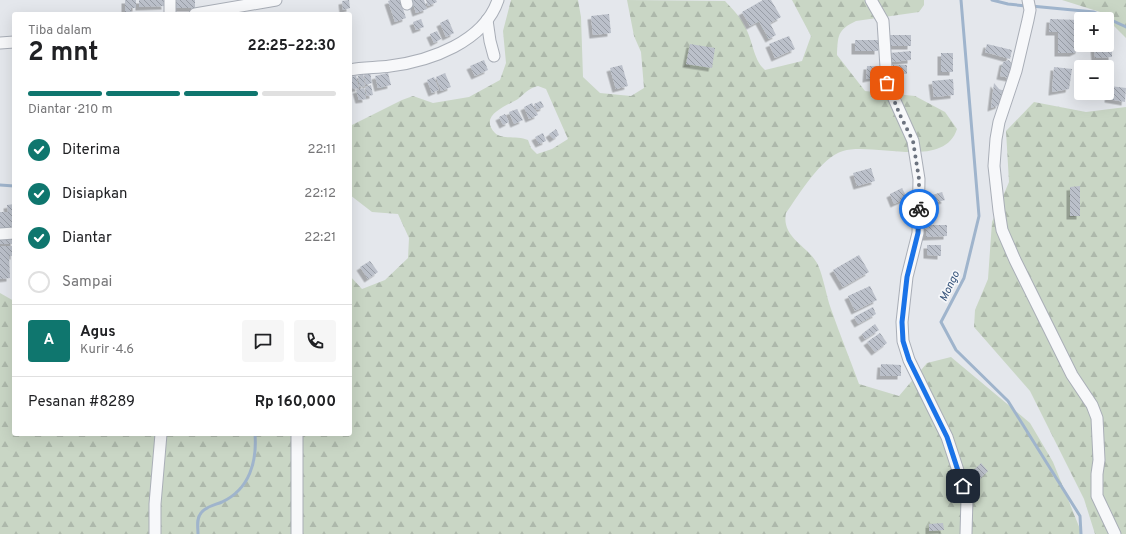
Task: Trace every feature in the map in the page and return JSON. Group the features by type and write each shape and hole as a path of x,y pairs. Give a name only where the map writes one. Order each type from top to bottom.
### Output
{"street":[{"path":"170,0 170,12"},
{"path":"222,12 249,10 276,0"},
{"path":"352,70 392,66 438,55 471,36 487,20 498,0"},
{"path":"871,0 883,21 887,83 900,115 913,141 919,179 918,233 907,277 902,322 903,341 909,360 947,437 967,498 966,534"},
{"path":"1029,3 1016,71 999,122 996,139 994,166 1002,230 1014,260 1072,375 1092,405 1097,418 1099,460 1097,474 1097,496 1115,534"},
{"path":"487,20 494,56"},
{"path":"0,43 12,42"},
{"path":"0,234 12,233"},
{"path":"155,534 154,504 161,436"},
{"path":"297,534 298,436"}],"green space":[{"path":"511,0 578,0 581,17 583,77 600,93 631,96 644,88 641,52 634,36 627,0 725,1 743,23 748,32 758,61 765,70 802,61 811,36 792,0 924,0 924,5 919,12 856,21 845,27 838,38 837,55 865,91 915,96 945,112 957,129 950,141 938,148 923,152 856,149 843,151 835,155 827,161 811,178 786,213 787,229 796,241 814,258 818,265 831,309 859,384 899,396 927,363 951,357 1030,423 1053,462 1082,534 0,534 0,293 12,300 12,436 352,436 352,278 362,289 385,280 408,258 409,238 398,214 372,212 352,197 352,125 413,96 433,103 469,97 500,80 506,63 503,31","holes":["538,86 546,89 568,139 552,149 537,154 531,148 528,140 502,136 495,133 491,127 490,121 492,116 501,108 518,99 532,88"]},
{"path":"1062,0 1126,0 1126,38 1114,26 1114,12 1100,12"},
{"path":"1034,102 1086,112 1126,107 1126,534 1095,534 1084,499 1030,391 974,327 975,310 988,279 992,222 1009,182 1006,131"}],"building":[{"path":"125,0 136,0 136,8 131,8 131,12 125,12"},
{"path":"139,0 164,0 165,6 139,7"},
{"path":"176,0 195,0 195,8 176,8"},
{"path":"349,0 350,8 343,10 342,1"},
{"path":"400,0 406,18 395,22 388,1"},
{"path":"412,0 424,0 427,9 416,13"},
{"path":"426,0 436,0 437,2 428,6"},
{"path":"763,0 771,0 781,17 770,23 776,35 769,39 759,21 750,26 742,12"},
{"path":"609,14 611,33 593,35 591,16"},
{"path":"421,19 424,27 416,30 413,22"},
{"path":"448,19 454,33 446,37 440,23"},
{"path":"1050,19 1074,20 1075,52 1058,53 1058,32 1049,32"},
{"path":"437,31 441,39 434,43 430,34"},
{"path":"890,35 911,35 911,46 890,46"},
{"path":"789,36 795,49 775,58 769,44"},
{"path":"855,40 878,40 878,51 855,51"},
{"path":"690,44 715,48 712,68 686,64"},
{"path":"987,44 1012,50 1010,59 985,52"},
{"path":"911,51 911,60 891,62 890,53"},
{"path":"1094,52 1112,52 1112,57 1095,58"},
{"path":"941,53 953,53 953,72 941,72"},
{"path":"484,60 488,70 475,76 470,66"},
{"path":"1009,60 1013,66 1010,78 1000,76 1003,62"},
{"path":"622,65 628,86 616,89 610,68"},
{"path":"893,65 907,65 907,74 892,73"},
{"path":"867,66 881,66 881,76 866,79"},
{"path":"1054,67 1072,69 1069,89 1052,92"},
{"path":"370,72 372,83 366,85 364,74"},
{"path":"388,73 391,85 378,88 375,76"},
{"path":"445,73 451,87 441,91 436,77"},
{"path":"363,74 365,86 360,87 358,76"},
{"path":"356,76 359,88 353,89 352,77"},
{"path":"434,77 439,90 432,93 427,80"},
{"path":"953,79 954,95 934,97 932,81"},
{"path":"994,83 999,89 1004,91 999,105 991,108"},
{"path":"371,85 373,95 367,96 365,87"},
{"path":"1114,86 1126,88 1125,102 1114,100"},
{"path":"364,88 366,99 359,100 356,90"},
{"path":"541,101 544,107 537,110 534,104"},
{"path":"532,103 538,115 529,119 524,107"},
{"path":"517,109 523,120 514,124 509,112"},
{"path":"505,114 509,122 503,125 499,117"},
{"path":"556,129 559,135 553,139 549,134"},
{"path":"543,133 546,141 539,144 535,137"},
{"path":"871,168 875,181 857,186 853,173"},
{"path":"1080,186 1080,216 1070,216 1070,187"},
{"path":"902,188 907,198 894,204 890,194"},
{"path":"942,192 945,200 931,204 929,196"},
{"path":"12,204 12,232 0,233 0,212 8,212 7,205"},
{"path":"926,225 947,225 947,236 926,237"},
{"path":"12,235 12,244 0,244 0,236"},
{"path":"927,245 941,245 941,256 927,255"},
{"path":"0,246 12,246 12,256 9,256 10,278 0,279"},
{"path":"859,255 869,272 843,287 833,270"},
{"path":"370,261 378,272 368,279 360,267"},
{"path":"870,286 877,300 855,311 848,296"},
{"path":"873,307 876,314 858,324 854,317"},
{"path":"875,324 879,330 865,339 862,334"},
{"path":"880,333 887,343 875,352 867,342"},
{"path":"881,364 901,365 901,376 880,376"},
{"path":"981,463 988,471 980,479 972,472"},
{"path":"943,523 944,530 929,531 929,524"}],"waterway":[{"name":"Mongo","path":"961,0 979,216 964,278 941,322 956,350 1008,401 1080,516 1081,534"},
{"path":"992,0 1026,6"},
{"path":"1031,6 1094,12 1126,27"},
{"path":"0,185 12,186"},
{"path":"198,534 199,515 208,507 222,502 232,496 245,482 253,464 255,454 255,436"}],"way so far":[{"path":"887,83 900,115 913,141 919,179 919,209"}],"route":[{"path":"919,209 918,233 907,277 902,322 903,341 909,360 918,375 947,437 963,486"}]}
